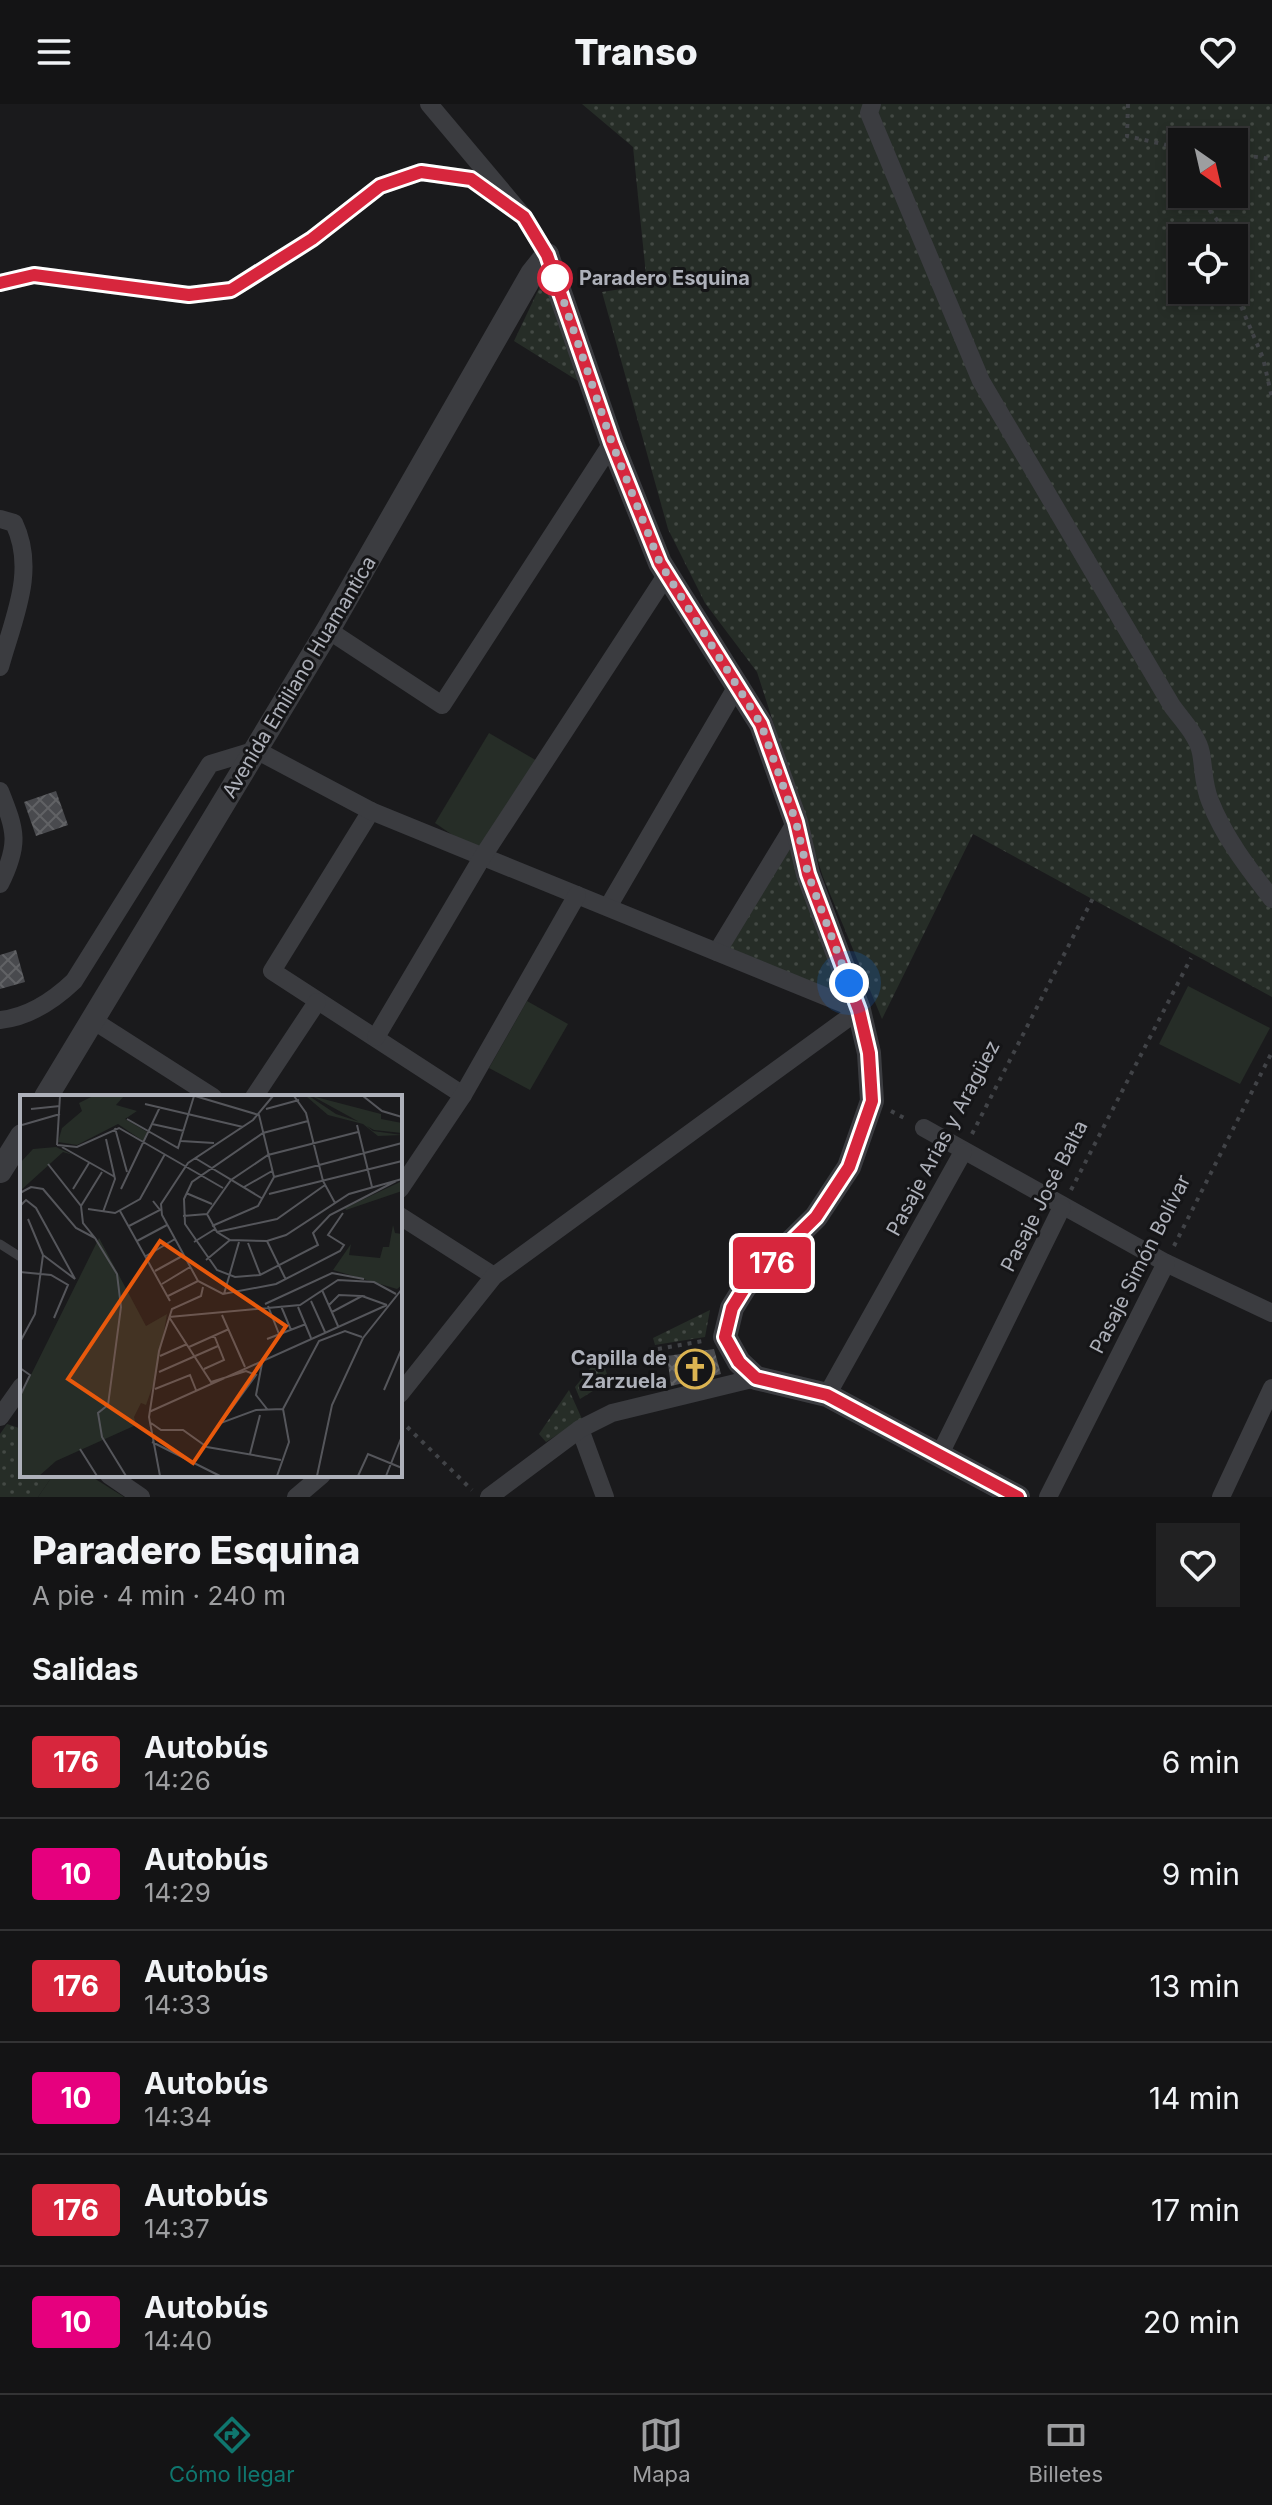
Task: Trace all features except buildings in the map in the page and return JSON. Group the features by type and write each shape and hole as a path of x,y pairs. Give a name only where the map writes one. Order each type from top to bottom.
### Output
{"street":[{"path":"429,104 524,217 547,255 612,443 667,574 761,724 796,822 808,874 859,1010 869,1053 872,1101 858,1148 832,1196 797,1237 745,1287 732,1308 725,1337 739,1362 756,1378"},
{"path":"872,104 869,113 981,381 1172,706 1195,738 1201,752 1201,773 1210,801 1238,855 1272,899"},
{"path":"0,283 34,275 189,295 231,290 312,239 380,186 421,172 471,179 524,217"},
{"name":"Avenida Emiliano Huamantica","path":"47,1095 328,630 532,274 547,255"},
{"path":"328,630 442,705 612,443"},
{"path":"0,519 14,523 23,540 26,574 0,667"},
{"path":"376,1037 483,856 667,574"},
{"path":"608,907 737,686"},
{"path":"0,1020 44,1006 74,981 210,764 256,750 371,811 859,1010"},
{"path":"0,791 16,831 14,849 0,884"},
{"path":"371,811 272,971 463,1095"},
{"path":"717,952 796,822"},
{"path":"402,1186 463,1095 577,895"},
{"path":"255,1095 317,1002"},
{"path":"402,1391 494,1276 859,1010"},
{"path":"94,1021 210,1095"},
{"path":"924,1128 1166,1263 1272,1313"},
{"path":"2,1164 20,1139"},
{"name":"Pasaje Arias y Aragüez","path":"827,1395 963,1152"},
{"name":"Pasaje José Balta","path":"940,1454 1062,1207"},
{"path":"402,1217 494,1276"},
{"name":"Pasaje Simón Bolívar","path":"1048,1497 1166,1263"},
{"path":"489,1497 580,1429 612,1413 756,1378 827,1395 1018,1497"},
{"path":"1221,1497 1272,1388"},
{"path":"10,1413 20,1390"},
{"path":"580,1429 605,1497"},
{"path":"112,1477 141,1497"},
{"path":"296,1497 320,1477"}],"lane":[{"path":"0,1244 20,1257"}],"path":[{"path":"1128,104 1127,136 1168,145"},
{"path":"1248,156 1272,159"},
{"path":"1208,208 1220,224"},
{"path":"1241,304 1263,358 1272,398"},
{"name":"Pasaje Arias y Aragüez","path":"963,1152 1093,898"},
{"name":"Pasaje José Balta","path":"1062,1207 1191,958"},
{"name":"Pasaje Simón Bolívar","path":"1166,1263 1272,1052"},
{"path":"872,1101 924,1128"},
{"path":"658,1349 725,1337"},
{"path":"402,1422 479,1497"}],"shaded area":[{"path":"582,104 1272,104 1272,997 973,834 882,1019 823,877 757,672 705,603 668,529 602,292 647,285 633,147"},
{"path":"545,276 583,384 514,341"},
{"path":"489,733 539,762 483,856 435,823"},
{"path":"796,822 859,1010 717,952"},
{"path":"1188,986 1270,1028 1240,1084 1159,1044"},
{"path":"527,1001 568,1024 530,1090 489,1068"},
{"path":"710,1310 705,1337 655,1345 653,1338"},
{"path":"601,1355 609,1381 580,1399 575,1387"},
{"path":"569,1390 582,1419 546,1442 539,1434"},
{"path":"7,1424 20,1428 20,1477 52,1477 38,1497 0,1497 0,1434"},
{"path":"52,1477 92,1477 124,1497 38,1497"}],"bus line":[{"name":"176","path":"0,283 34,275 189,295 231,290 312,239 380,186 421,172 471,179 524,217 547,255 612,443 660,563 761,724 796,822 808,874 859,1010 869,1053 872,1101 849,1167 816,1217 745,1287 732,1308 725,1337 739,1362 756,1378 827,1395 1018,1497"}],"place":[{"name":"Paradero Esquina","path":"555,278"},
{"name":"Capilla de Zarzuela","path":"695,1369"}],"route":[{"path":"555,278 553,270 612,443 660,563 761,724 796,822 808,874 849,983"}]}
